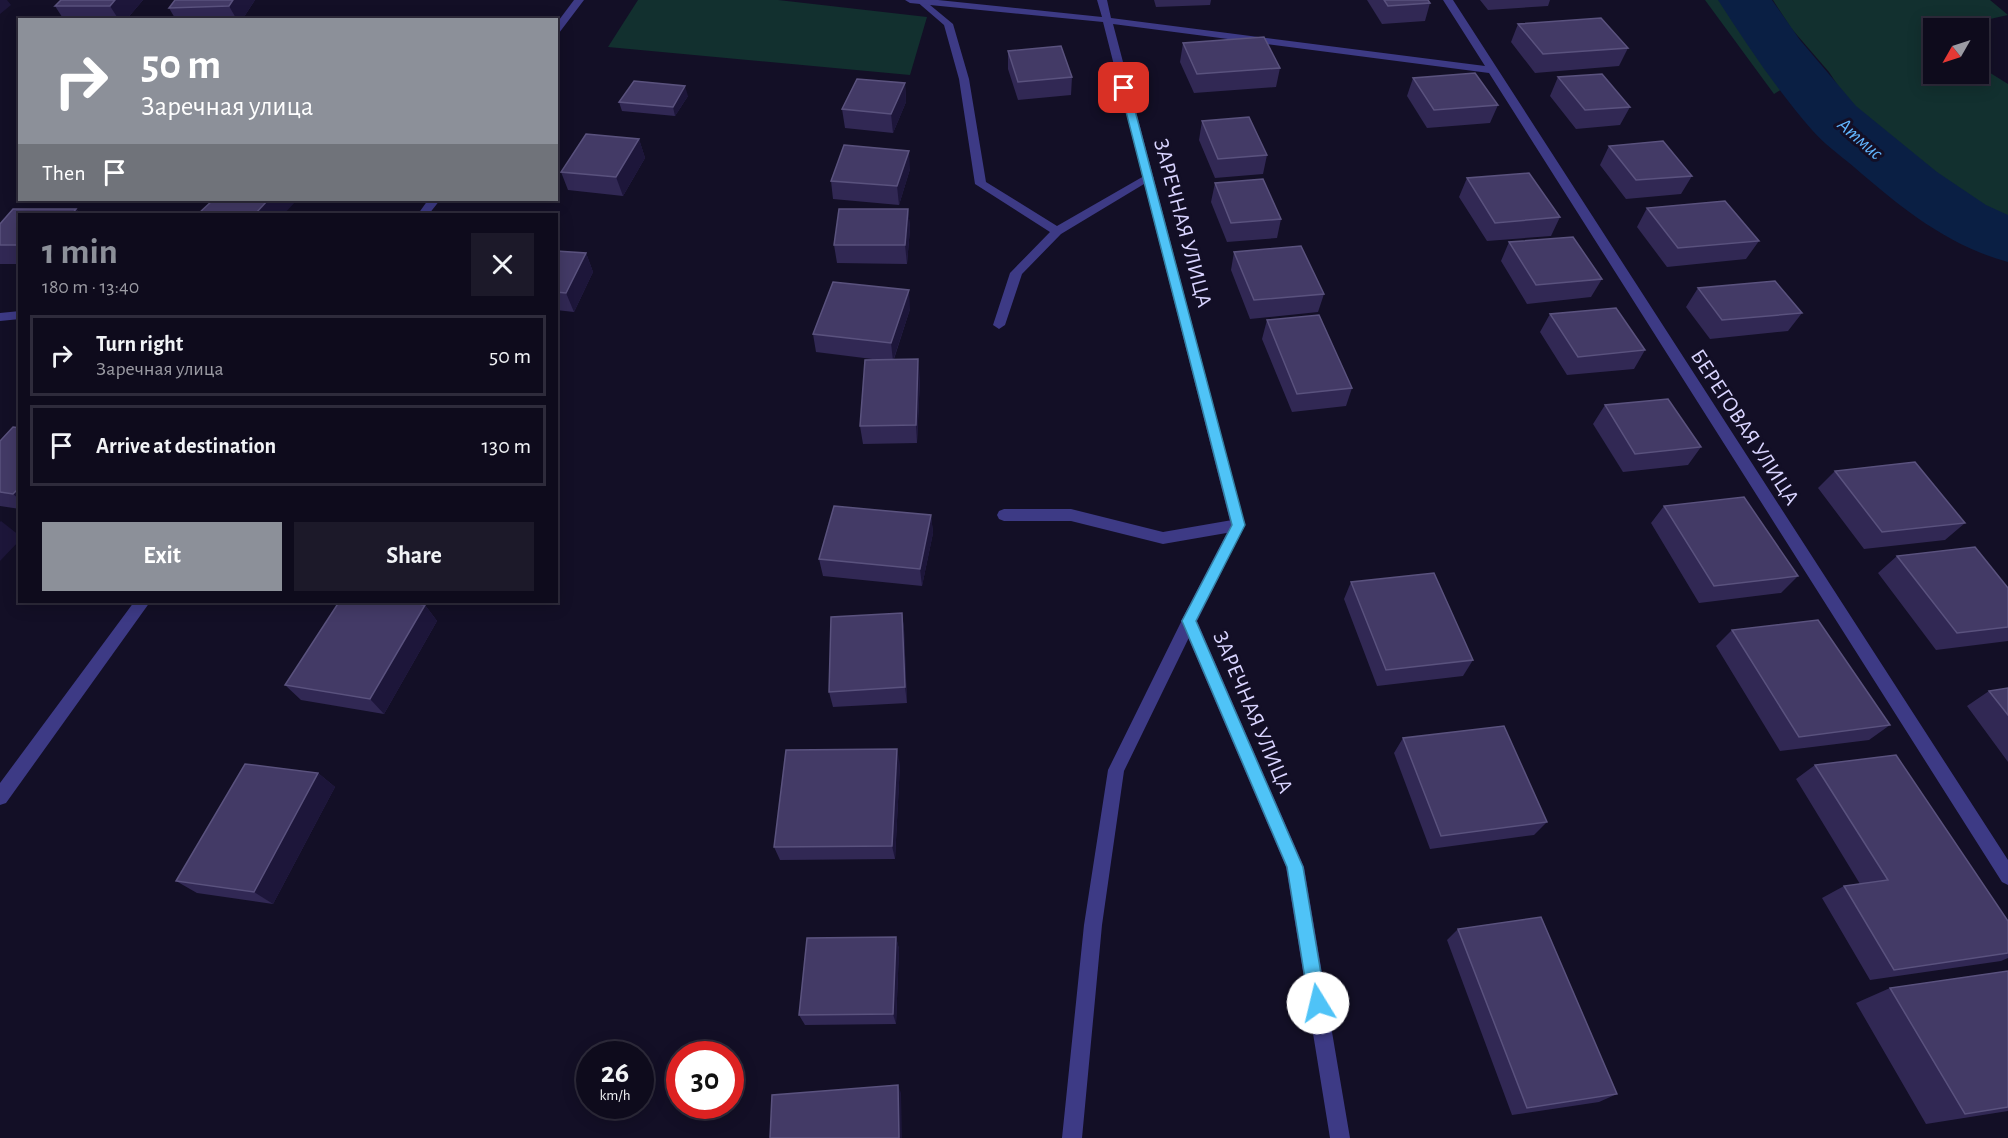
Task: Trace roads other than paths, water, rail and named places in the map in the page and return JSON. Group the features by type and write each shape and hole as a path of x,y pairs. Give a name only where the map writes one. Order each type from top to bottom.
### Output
{"street":[{"path":"558,28 579,0"},
{"name":"ЗАРЕЧНАЯ УЛИЦА","path":"1102,0 1238,525 1189,621 1295,867 1340,1138"},
{"name":"БЕРЕГОВАЯ УЛИЦА","path":"1448,0 2008,876"},
{"path":"914,1 1107,20 1492,70"},
{"path":"914,1 948,24 964,78 981,184 1057,231"},
{"path":"999,325 1016,273 1057,231 1148,178"},
{"path":"424,213 433,201"},
{"path":"0,317 18,315"},
{"path":"1004,515 1071,515 1163,538 1238,525"},
{"path":"0,797 141,603"},
{"path":"1072,1138 1093,925 1116,770 1189,621"}],"waterway":[{"name":"Атмис","path":"1745,0 1780,52 1835,119 1914,186 1963,219 2008,241"}]}
